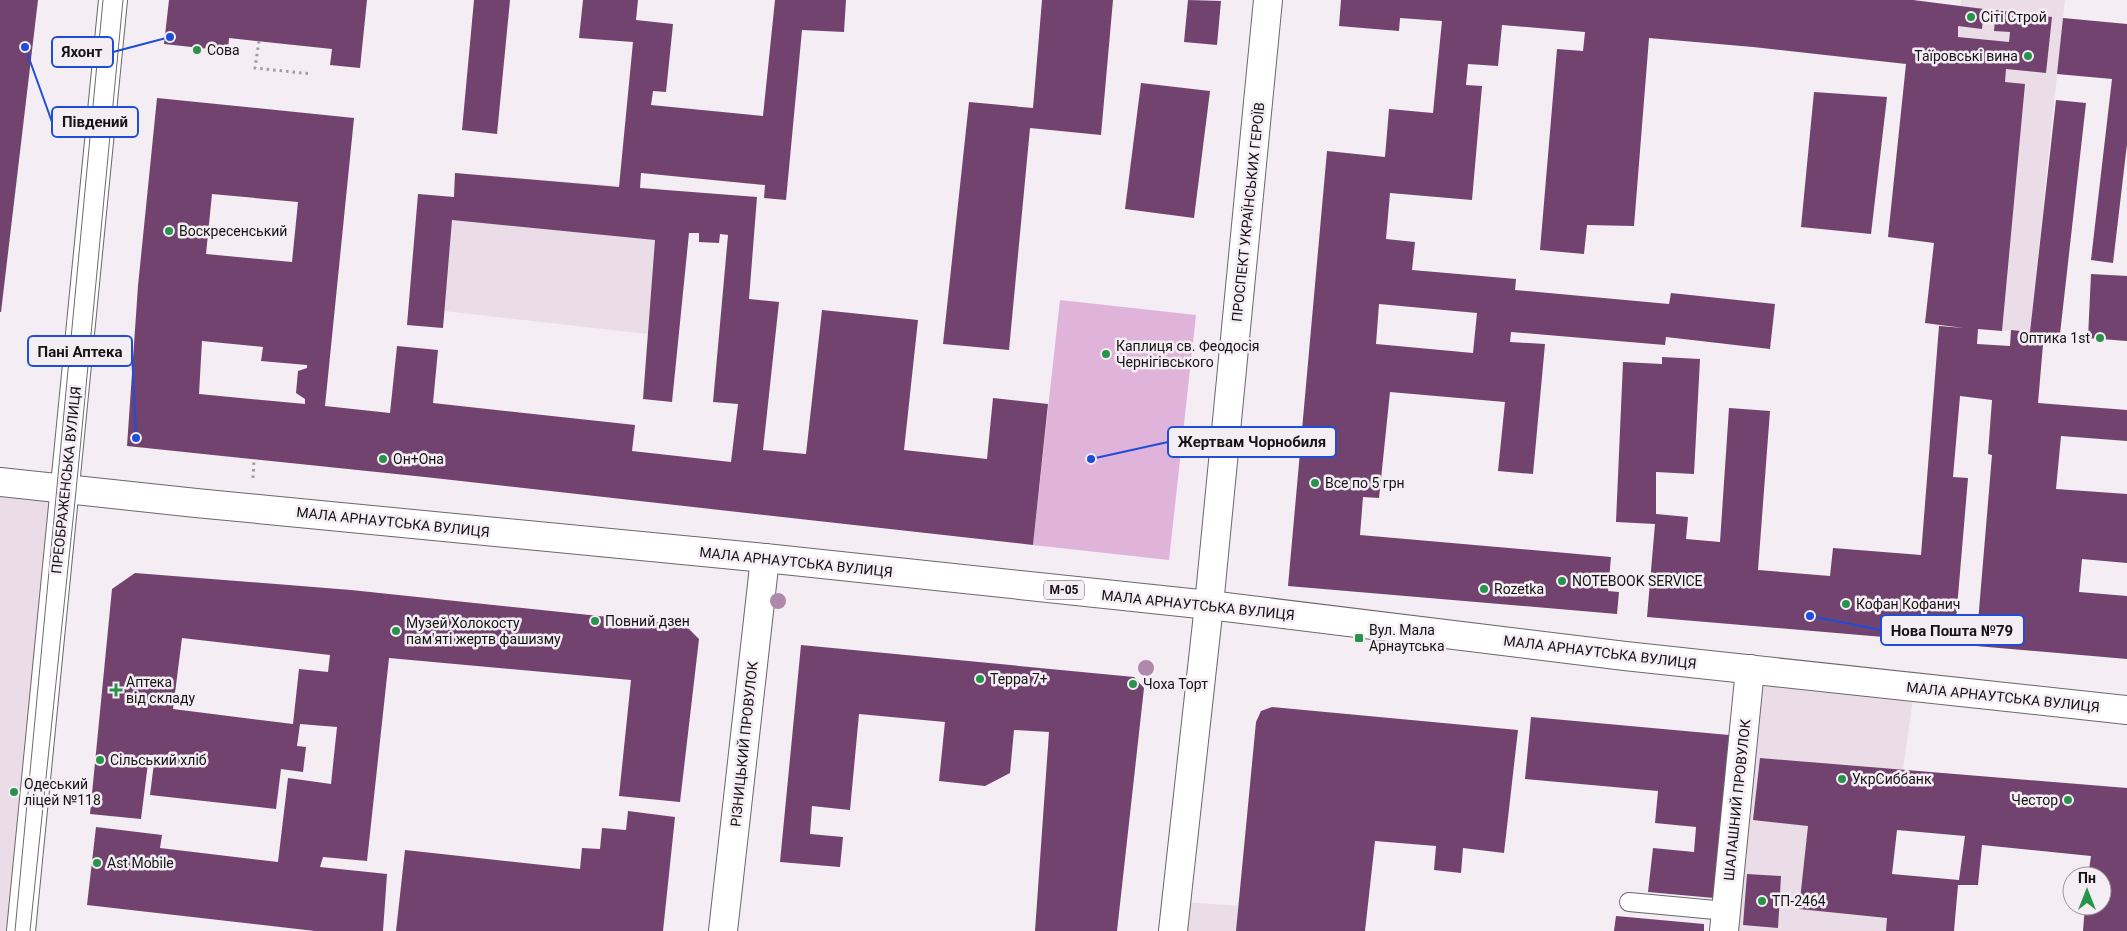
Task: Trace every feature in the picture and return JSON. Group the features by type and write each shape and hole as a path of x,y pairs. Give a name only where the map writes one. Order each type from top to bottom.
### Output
{"main road":[{"name":"ПРЕОБРАЖЕНСЬКА ВУЛИЦЯ","path":"21,931 113,0"},
{"name":"ПРОСПЕКТ УКРАЇНСЬКИХ ГЕРОЇВ","path":"1173,931 1209,605 1268,0"},
{"name":"МАЛА АРНАУТСЬКА ВУЛИЦЯ","path":"0,482 65,490 765,558 1209,605 1625,656 2127,710"},
{"name":"РІЗНИЦЬКИЙ ПРОВУЛОК","path":"723,931 765,558"},
{"name":"ШАЛАШНИЙ ПРОВУЛОК","path":"1725,921 1750,669"}],"lane":[{"path":"1629,902 1725,921"}],"path":[{"path":"259,41 255,68 312,74"},
{"path":"253,481 254,460"}],"shaded area":[{"path":"1961,0 2065,0 2030,332 1939,326 1925,323"},
{"path":"455,173 660,189 648,334 444,311"},
{"path":"1060,300 1196,315 1169,560 1033,545"},
{"path":"0,485 61,492 14,931 0,931"},
{"path":"1755,677 1914,691 1903,770 1886,931 1730,931"},
{"path":"1183,902 1271,908 1269,931 1179,931"}],"building":[{"path":"0,0 38,0 1,312 0,312"},
{"path":"169,0 367,0 360,68 330,65 332,49 229,38 228,51 164,44"},
{"path":"474,0 510,0 497,134 462,130"},
{"path":"583,0 638,0 636,20 673,24 666,92 653,91 651,105 763,116 775,0 846,0 844,32 802,30 786,200 764,198 765,185 641,173 640,188 757,197 749,299 779,302 763,450 806,454 822,310 918,320 904,450 987,459 993,398 1048,404 1033,545 425,477 127,446 138,286 157,98 354,118 325,406 390,413 397,346 438,350 433,403 635,425 632,451 731,462 738,404 713,402 728,235 720,234 719,243 699,242 699,233 689,233 672,402 643,399 655,240 452,220 443,328 407,325 418,194 454,197 455,173 619,187 633,42 579,38","holes":["212,194 298,202 292,262 206,254","202,341 263,347 261,361 307,365 307,368 298,371 296,393 305,399 305,404 199,394"]},
{"path":"1042,0 1113,0 1101,135 1030,128 1009,350 943,344 969,102 1033,108"},
{"path":"1188,0 1221,1 1217,45 1184,42"},
{"path":"1341,0 1913,0 1984,9 1982,29 1958,26 1958,37 2009,42 2010,32 1994,31 1996,10 2052,17 2046,73 2006,69 2005,82 2025,84 2002,331 1978,329 1977,344 2010,346 2011,330 2030,332 2056,100 2086,103 2060,334 2044,333 2038,403 2127,410 2127,441 2061,436 2056,489 2127,494 2127,563 2082,559 2079,592 2127,596 2127,659 1976,646 1992,455 1988,454 1992,400 1960,396 1953,477 1968,478 1954,643 1647,617 1655,524 1616,522 1623,362 1662,364 1662,357 1700,359 1694,474 1656,472 1656,514 1688,517 1686,539 1720,542 1729,408 1770,411 1758,570 1830,576 1833,548 1921,555 1939,326 1964,328 1925,323 1934,243 1888,237 1906,64 1753,47 1649,38 1634,226 1587,225 1584,254 1540,250 1557,49 1583,51 1585,32 1502,25 1498,66 1468,64 1466,85 1482,86 1472,200 1390,193 1386,239 1415,242 1412,270 1516,279 1515,290 1669,304 1671,293 1775,304 1770,349 1666,337 1665,345 1511,332 1510,342 1545,344 1533,474 1498,471 1505,402 1390,392 1379,498 1363,497 1360,535 1611,557 1608,591 1619,592 1617,614 1288,586 1327,151 1385,157 1389,109 1433,113 1442,21 1400,18 1399,31 1339,26","holes":["1379,304 1477,313 1473,353 1376,344"]},
{"path":"2063,18 2127,24 2127,144 2113,263 2091,260 2112,79 2057,74"},
{"path":"1141,83 1210,91 1194,218 1125,209"},
{"path":"1814,92 1887,97 1871,234 1801,227"},
{"path":"2091,274 2127,276 2127,341 2088,338"},
{"path":"135,573 351,590 685,625 699,639 680,802 619,796 631,680 389,658 367,861 323,857 320,867 387,874 383,931 315,931 87,905 96,827 162,835 160,848 278,862 288,778 331,784 337,727 300,724 297,746 306,747 303,772 281,769 276,809 150,795 155,755 149,755 141,819 90,814 112,589","holes":["182,638 330,655 328,672 299,669 293,724 173,709"]},
{"path":"801,645 1134,677 1144,688 1117,931 1035,931 1049,732 1014,730 1010,773 985,786 939,781 945,722 859,714 850,810 812,806 810,834 843,837 840,867 780,862"},
{"path":"1272,707 1518,730 1504,853 1463,848 1461,873 1434,870 1436,846 1375,841 1365,931 1236,931 1256,722 1261,711"},
{"path":"1531,717 1729,735 1714,898 1648,892 1653,848 1694,852 1696,827 1655,823 1658,791 1525,779"},
{"path":"1760,758 2127,788 2127,931 2083,931 2084,916 2112,916 2112,866 2090,866 2091,856 1982,845 1978,885 1958,885 1954,931 1886,931 1887,918 1799,909 1808,826 1753,820","holes":["1897,830 1965,836 1959,880 1892,874"]},
{"path":"628,811 675,817 663,931 396,931 405,850 580,869 582,848 600,849 602,828 626,830"},
{"name":"ТП-2464","path":"1747,874 1781,876 1778,928 1743,925"},
{"path":"1616,916 1704,924 1704,931 1614,931"}],"tram line":[{"path":"15,931 103,0"},
{"path":"30,931 76,491 123,0"}],"place":[{"name":"Сіті Строй","path":"1971,17"},
{"name":"Яхонт","path":"170,37"},
{"name":"Південий","path":"25,47"},
{"name":"Сова","path":"197,50"},
{"name":"Таїровські вина","path":"2028,56"},
{"name":"Воскресенський","path":"169,231"},
{"name":"Оптика 1st","path":"2100,338"},
{"name":"Каплиця св. Феодосія Чернігівського","path":"1106,354"},
{"name":"Панi Аптека","path":"136,438"},
{"name":"Он+Она","path":"383,459"},
{"name":"Жертвам Чорнобиля","path":"1091,459"},
{"name":"Все по 5 грн","path":"1315,483"},
{"name":"NOTEBOOK SERVICE","path":"1562,581"},
{"name":"Rozetka","path":"1484,589"},
{"name":"Кофан Кофанич","path":"1846,604"},
{"name":"Нова Пошта №79","path":"1810,616"},
{"name":"Повний дзен","path":"595,621"},
{"name":"Музей Холокосту пам'яті жертв фашизму","path":"396,631"},
{"name":"Вул. Мала Арнаутська","path":"1359,638"},
{"name":"Терра 7+","path":"980,679"},
{"name":"Чоха Торт","path":"1133,684"},
{"name":"Аптека від складу","path":"116,690"},
{"name":"Сільський хліб","path":"100,760"},
{"name":"УкрСиббанк","path":"1842,779"},
{"name":"Одеський ліцей №118","path":"14,792"},
{"name":"Честор","path":"2068,800"},
{"name":"Ast Mobile","path":"97,863"},
{"name":"ТП-2464","path":"1762,901"}]}
